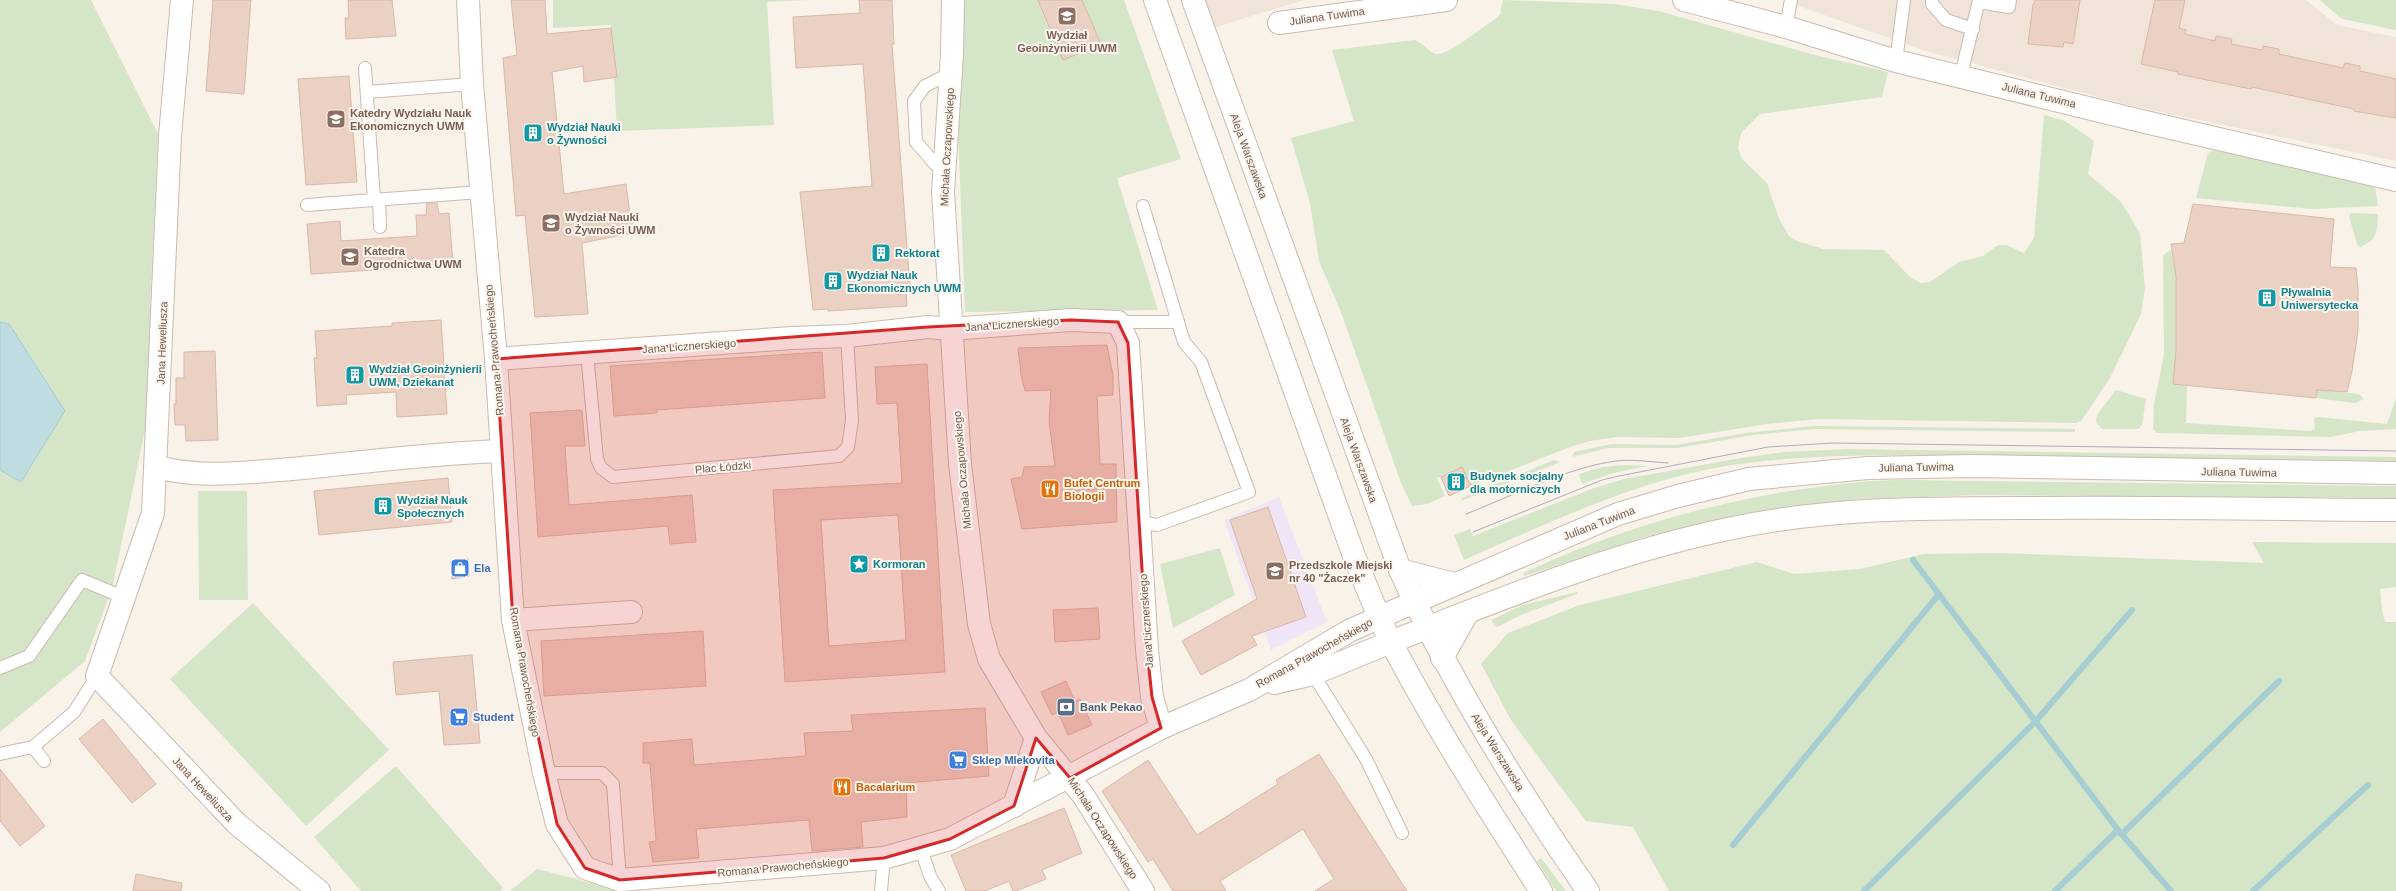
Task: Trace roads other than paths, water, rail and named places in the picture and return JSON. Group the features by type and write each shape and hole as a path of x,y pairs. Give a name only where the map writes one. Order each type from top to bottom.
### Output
{"street":[{"name":"Jana Heweliusza","path":"182,0 170,136 157,467 153,512 97,676 237,824 319,891"},
{"name":"Romana Prawocheńskiego","path":"468,0 472,84 480,192 496,359 513,620 544,773 557,824 585,868 617,886 884,858 950,840 1070,778 1161,728 1249,690 1349,631 1380,617"},
{"name":"Michała Oczapowskiego","path":"953,0 943,192 950,329 960,464 979,624 989,659 1036,738 1070,778 1144,891"},
{"path":"1155,0 1354,556 1380,617 1391,642 1457,760 1541,891"},
{"name":"Aleja Warszawska","path":"1193,0 1400,570 1442,658 1508,769 1588,891"},
{"name":"Juliana Tuwima","path":"1279,23 1446,0"},
{"name":"Juliana Tuwima","path":"1684,0 1786,27 1896,61 1961,75 2141,122 2396,180"},
{"name":"Jana Licznerskiego","path":"496,359 792,338 847,336 928,327 950,329 1071,320 1118,322 1128,343 1151,689 1161,728"},
{"path":"157,467 191,475 220,474 345,465 402,457 502,451"},
{"name":"Juliana Tuwima","path":"1380,617 1618,514 1678,496 1749,479 1852,469 1972,466 2396,473"},
{"path":"1391,642 1592,566 1727,529 1853,512 2021,508 2396,510"},
{"path":"1400,570 1454,584"},
{"path":"513,620 631,612"},
{"path":"1442,658 1468,612"},
{"name":"Romana Prawocheńskiego","path":"1249,690 1314,674 1391,642"},
{"path":"1014,806 1036,738"}],"lane":[{"path":"1786,27 1790,0"},
{"path":"1896,61 1904,0"},
{"path":"1932,0 1932,4 1946,20 1973,29"},
{"path":"1961,75 1979,1 2009,7 2010,0"},
{"path":"366,68 376,200 380,227"},
{"path":"944,170 916,142 914,101 925,86 950,73"},
{"path":"367,92 472,84"},
{"path":"307,205 480,192"},
{"path":"1139,522 1157,525 1249,492 1201,362 1184,342 1142,206"},
{"path":"1118,322 1178,322"},
{"name":"Plac Łódzki","path":"587,353 597,459 601,468 613,477 839,456 848,447 852,420 847,336"},
{"path":"0,668 29,656 82,580 123,597"},
{"path":"1314,674 1366,760 1402,833"},
{"name":"Jana Heweliusza","path":"0,754 33,747 74,712 97,676"},
{"path":"33,747 44,761"},
{"path":"544,773 602,773 613,784 617,886"},
{"path":"920,849 930,876 939,891"},
{"path":"881,891 884,858"}],"water":[{"path":"0,322 9,324 65,411 21,482 0,470"}],"waterway":[{"path":"1913,560 2118,830 2171,891"},
{"path":"1733,845 1939,594"},
{"path":"1864,891 2035,722 2132,610"},
{"path":"2122,834 2279,681"},
{"path":"2253,891 2368,785"},
{"path":"2055,891 2118,830"}],"tram line":[{"path":"1473,532 1602,480 1768,447 1833,443 2396,451"},
{"path":"1466,514 1541,483 1579,469 1598,464 1629,460 1668,463"}],"place":[{"name":"Wydział Geoinżynierii UWM","path":"1067,16"},
{"name":"Katedry Wydziału Nauk Ekonomicznych UWM","path":"336,119"},
{"name":"Wydział Nauki o Żywności","path":"533,133"},
{"name":"Wydział Nauki o Żywności UWM","path":"551,223"},
{"name":"Rektorat","path":"881,253"},
{"name":"Katedra Ogrodnictwa UWM","path":"350,257"},
{"name":"Wydział Nauk Ekonomicznych UWM","path":"833,281"},
{"name":"Pływalnia Uniwersytecka","path":"2267,298"},
{"name":"Wydział Geoinżynierii UWM, Dziekanat","path":"355,375"},
{"name":"Budynek socjalny dla motorniczych","path":"1456,482"},
{"name":"Bufet Centrum Biologii","path":"1050,489"},
{"name":"Wydział Nauk Społecznych","path":"383,506"},
{"name":"Kormoran","path":"859,564"},
{"name":"Ela","path":"460,568"},
{"name":"Przedszkole Miejski nr 40 \"Żaczek\"","path":"1275,571"},
{"name":"Bank Pekao","path":"1066,707"},
{"name":"Student","path":"459,717"},
{"name":"Sklep Mlekovita","path":"958,760"},
{"name":"Bacalarium","path":"842,787"}]}
